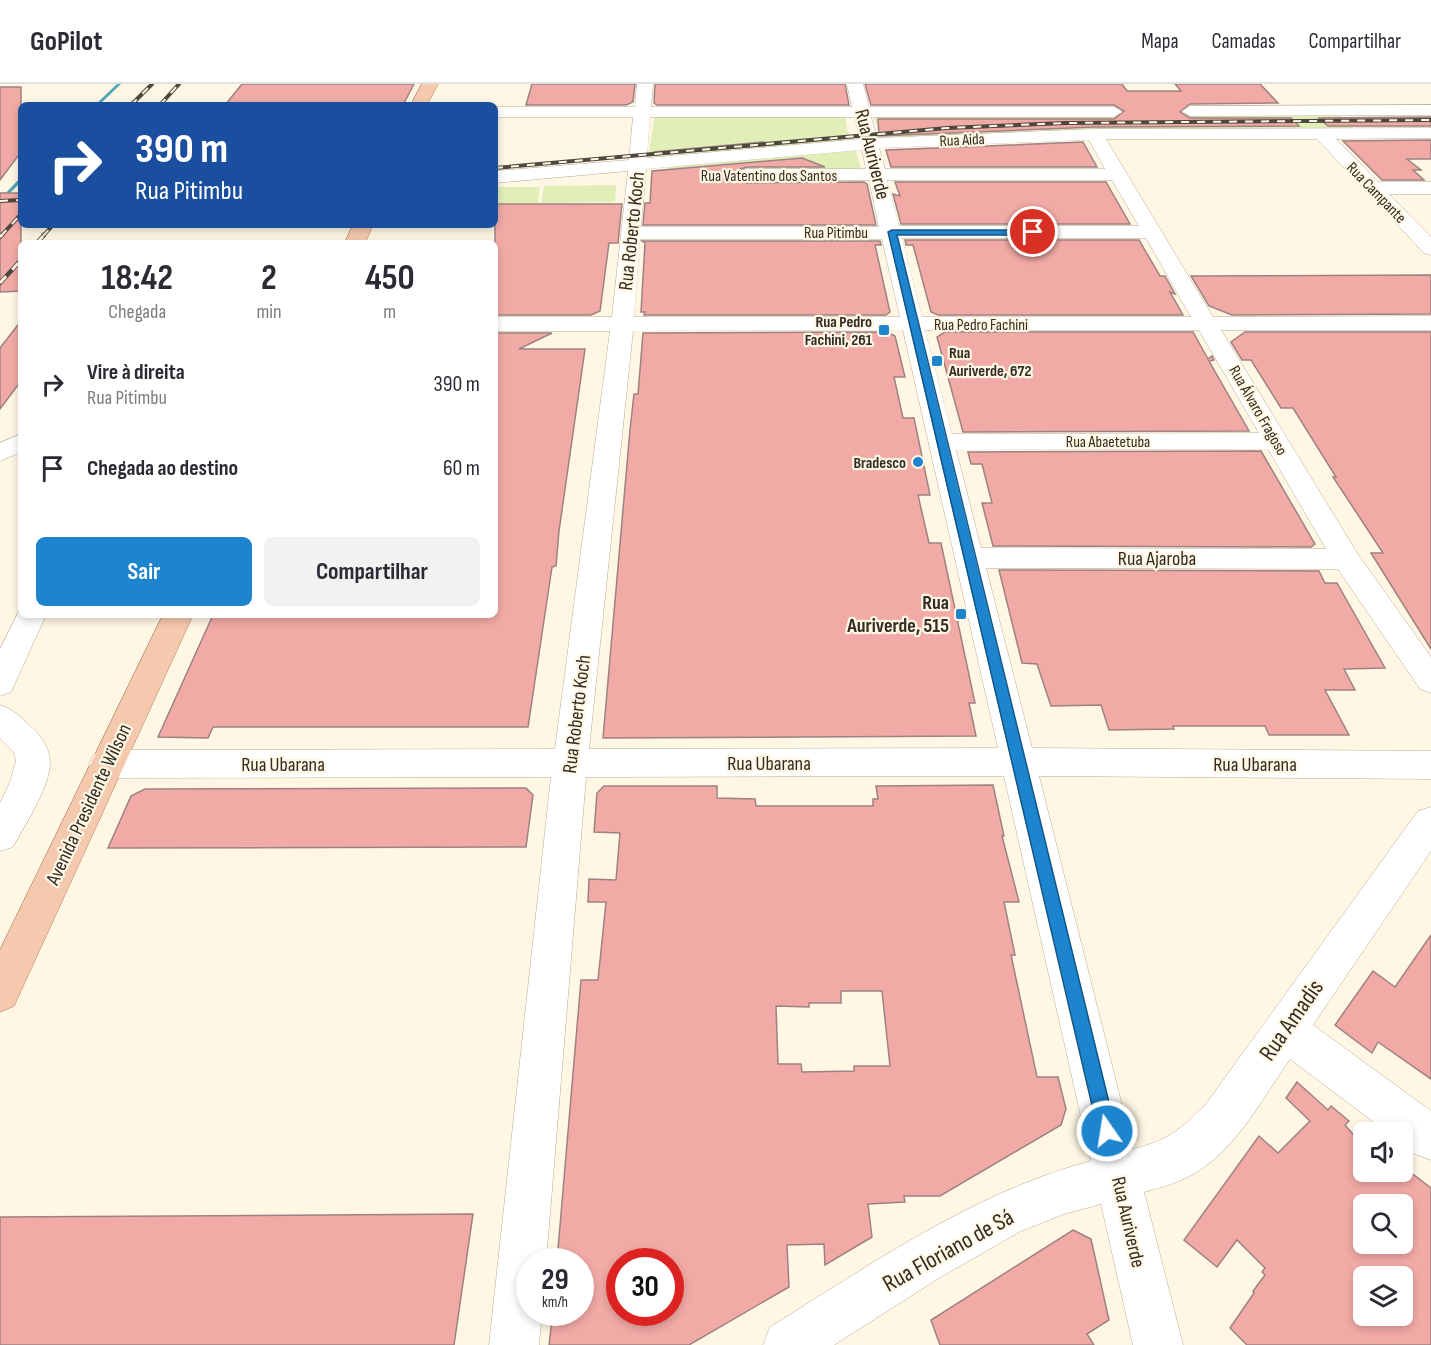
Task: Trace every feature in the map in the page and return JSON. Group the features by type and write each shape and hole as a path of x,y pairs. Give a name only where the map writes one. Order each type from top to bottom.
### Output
{"main road":[{"path":"421,102 430,84"},
{"name":"Avenida Presidente Wilson","path":"0,993 177,618"}],"street":[{"name":"Rua Roberto Koch","path":"514,1345 570,763 622,325 645,84"},
{"name":"Rua Auriverde","path":"855,84 892,232 940,442 1020,762 1158,1345"},
{"path":"1069,93 1080,112"},
{"path":"1287,97 1300,111"},
{"path":"1168,111 1431,110"},
{"name":"Rua Aida","path":"498,112 1132,111"},
{"name":"Rua Aida","path":"637,170 870,144 1094,134 1431,133"},
{"name":"Rua Álvaro Fragoso","path":"1094,134 1346,559 1431,681"},
{"name":"Rua Campante","path":"1322,134 1431,249"},
{"path":"498,177 637,170"},
{"name":"Rua Vatentino dos Santos","path":"637,170 723,174 1117,174"},
{"path":"1374,188 1431,188"},
{"name":"Rua Pitimbu","path":"630,233 1151,232"},
{"name":"Rua Pedro Fachini","path":"498,324 1431,323"},
{"name":"Rua Abaetetuba","path":"940,442 1276,441"},
{"path":"0,453 18,444"},
{"name":"Rua Ajaroba","path":"969,558 1346,559"},
{"path":"0,684 30,618"},
{"path":"0,718 26,744 32,753 34,762 24,789 0,836"},
{"name":"Rua Ubarana","path":"106,764 1020,762 1424,772"},
{"name":"Rua Amadis","path":"1118,1178 1170,1162 1198,1144 1222,1120 1431,822"},
{"path":"1284,1029 1431,1138"},
{"name":"Rua Floriano de Sá","path":"788,1345 922,1261 1006,1214 1064,1191 1118,1178"}],"green space":[{"path":"845,114 849,141 648,157 655,115"},
{"path":"1338,114 1353,128 1046,131 1037,119 1010,120 1017,132 884,140 874,119 875,115"},
{"path":"855,148 862,172 667,171 668,166"},
{"path":"616,185 615,202 541,203 544,186"},
{"path":"498,187 540,187 538,203 498,203"}],"building":[{"path":"242,84 414,84 405,102 227,102"},
{"path":"532,84 635,84 633,102 626,105 526,105"},
{"path":"655,84 845,84 849,105 657,105 654,103"},
{"path":"865,84 1122,84 1127,91 1181,91 1175,84 1260,84 1278,103 1190,104 1180,112 1190,118 1291,118 1299,126 1094,127 879,136 878,119 1114,119 1124,111 1114,105 871,105"},
{"path":"0,87 21,87 21,102 18,102 18,156 0,180"},
{"path":"1431,117 1431,126 1328,126 1319,118"},
{"path":"1431,140 1431,159 1407,159 1421,170 1413,170 1424,180 1382,180 1343,141"},
{"path":"763,142 770,145 653,155 654,152"},
{"path":"1083,142 1097,167 891,167 886,150"},
{"path":"802,158 825,167 747,167 738,170 736,176 739,181 747,183 864,182 867,184 876,225 643,225 645,203 650,203 652,171"},
{"path":"895,182 1106,182 1130,224 901,224 893,194 900,196"},
{"path":"0,193 18,193 18,228 21,228 21,240 18,240 18,291 0,292"},
{"path":"498,204 622,204 618,243 609,243 600,311 591,315 498,315 498,240 495,240 495,228 498,228"},
{"path":"905,240 1139,240 1160,276 1165,276 1175,294 1170,292 1183,315 938,315 931,312 913,245 906,245"},
{"path":"642,241 880,241 881,245 875,245 890,312 886,315 644,315 645,312 641,312 645,243"},
{"path":"1431,275 1431,314 1232,315 1209,306 1191,276"},
{"path":"18,325 18,385 0,409 0,348"},
{"path":"887,332 895,336 905,377 894,377 903,418 914,418 930,495 918,495 929,543 941,543 975,703 969,703 976,736 603,738 630,430 634,394 638,394 643,333"},
{"path":"945,332 1193,332 1208,359 1212,356 1214,360 1209,361 1249,431 963,432 937,337"},
{"path":"1245,332 1431,332 1431,649 1371,553 1383,553 1333,477 1336,477 1293,408 1281,408 1251,360 1242,360 1231,342"},
{"path":"498,333 552,333 519,349 585,349 556,566 552,567 528,727 213,727 208,738 158,737 212,618 498,618"},
{"path":"1261,451 1315,544 1311,547 993,546 982,503 992,503 982,464 971,464 968,452"},
{"path":"999,570 1319,571 1325,583 1337,583 1385,668 1344,669 1355,690 1325,690 1349,735 1269,735 1265,726 1173,726 1174,729 1109,730 1101,705 1051,706 1037,664 1022,663"},
{"path":"993,785 1004,836 1002,836 1019,902 1004,902 1015,955 1011,955 1037,1077 1058,1077 1066,1109 1061,1125 940,1196 904,1196 905,1202 868,1204 872,1237 825,1265 824,1244 787,1245 789,1287 689,1345 549,1345 551,1326 594,1326 594,1248 558,1248 581,980 598,980 606,902 588,902 589,879 616,880 620,833 594,832 597,793 604,786 717,786 717,798 755,799 756,806 873,806 873,799 878,799 876,786","holes":["841,991 882,991 890,1066 854,1066 854,1071 802,1072 801,1064 778,1064 776,1006 809,1007 809,1003 841,1003"]},
{"path":"526,788 533,795 526,847 108,848 131,796 145,789"},
{"path":"1431,935 1431,1079 1378,1042 1372,1053 1335,1025 1373,971 1395,987"},
{"path":"1297,1082 1328,1110 1331,1106 1349,1121 1345,1125 1353,1134 1353,1182 1413,1182 1413,1174 1431,1188 1431,1345 1247,1345 1230,1328 1265,1275 1262,1272 1265,1268 1237,1240 1217,1267 1184,1240 1259,1136 1278,1153 1310,1121 1286,1098"},
{"path":"473,1214 454,1345 0,1345 0,1217"},
{"path":"1073,1230 1091,1239 1109,1320 1087,1334 1094,1345 940,1345 931,1320"}],"waterway":[{"path":"100,102 119,84"},
{"path":"0,202 18,182"}],"railway":[{"path":"134,102 152,84"},
{"path":"163,102 179,84"},
{"path":"498,168 947,128 1065,123 1431,120"},
{"path":"0,201 18,200"},
{"path":"1,236 18,217"},
{"path":"43,236 50,228"},
{"path":"40,240 44,235"},
{"path":"0,283 18,263"}],"place":[{"name":"Rua Pedro Fachini, 261","path":"884,330"},
{"name":"Rua Auriverde, 672","path":"937,361"},
{"name":"Bradesco","path":"918,462"},
{"name":"Rua Auriverde, 515","path":"961,614"}],"route":[{"path":"1033,232 892,232 1107,1131"}]}
